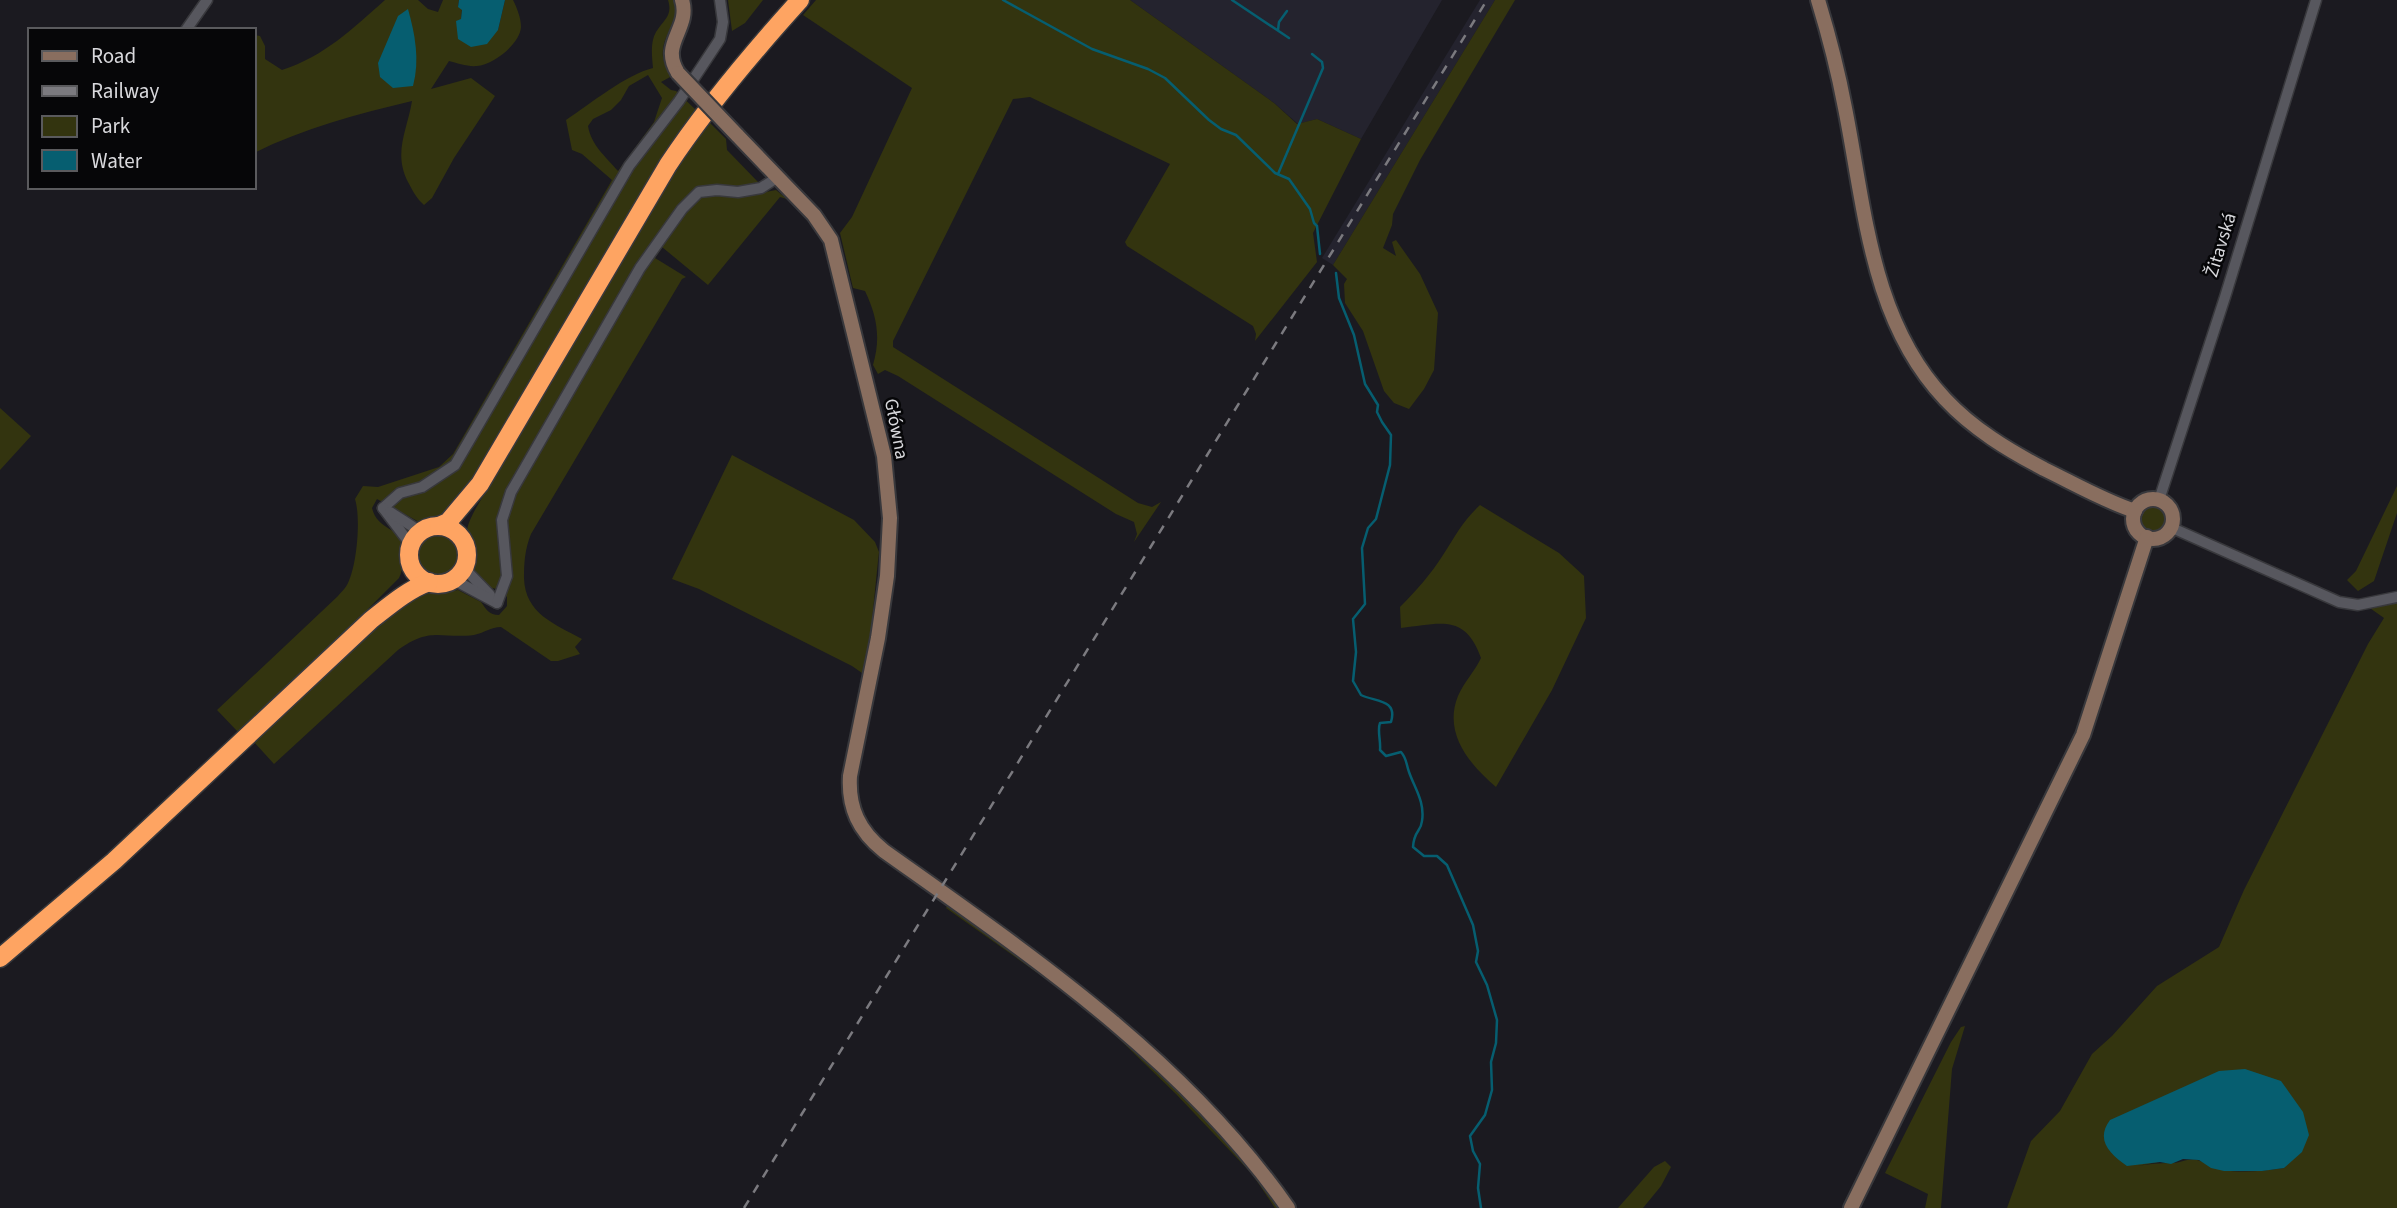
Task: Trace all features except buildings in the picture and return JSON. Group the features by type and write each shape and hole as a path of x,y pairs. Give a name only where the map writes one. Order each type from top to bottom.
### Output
{"highway":[{"path":"370,620 396,589 411,564 416,538 428,528 448,522 480,484 690,132 738,70 800,0"},
{"path":"411,564 418,576 429,582 445,584 459,574 467,560 464,531 480,484"},
{"path":"439,526 454,530 465,543"},
{"path":"0,958 114,861 370,620 409,591 429,582"}],"main road":[{"name":"Główna","path":"682,0 684,15 671,48 671,62 678,73 822,226 836,252 884,456 890,518 887,576 878,638 850,776 851,807 868,838 1069,986 1146,1051 1258,1166 1288,1208"},
{"path":"1818,0 1845,108 1874,261 1885,298 1914,357 1943,397 1988,436 2013,453 2135,510"},
{"path":"2159,500 2171,511 2170,527 2160,537 2147,537 2135,527 2135,510 2145,501 2159,500"},
{"path":"1851,1208 2083,735 2147,537"}],"street":[{"path":"187,28 206,0"},
{"path":"383,508 400,493 422,487 455,465 629,166 679,101 720,38 723,22 720,0"},
{"name":"Žitavská","path":"2159,500 2316,0"},
{"path":"498,603 507,576 502,520 511,492 640,268 682,209 699,192 738,192 761,188 778,177"},
{"path":"383,508 416,538"},
{"path":"383,508 416,538"},
{"path":"2170,527 2348,605 2397,597"},
{"path":"459,574 498,603"},
{"path":"459,574 498,603"}],"shaded area":[{"path":"1130,0 1442,0 1361,139 1317,119 1298,124 1274,103"},
{"path":"1480,0 1495,0 1333,265 1322,258"}],"green space":[{"path":"385,0 418,0 428,9 438,12 443,0 459,0 461,20 498,30 505,0 513,0 521,27 511,47 483,65 449,61 431,89 471,78 495,96 454,158 432,198 424,205 408,182 402,161 402,142 412,101 312,129 256,152 256,35 260,36 265,46 265,59 282,70 312,57 349,31"},
{"path":"668,0 675,0 676,10 663,55 665,65 672,76 661,82 676,91 696,110 665,155 462,499 445,518 421,523 377,499 372,508 375,515 383,525 398,535 403,545 399,578 238,732 217,710 347,585 354,565 357,541 355,499 363,486 378,487 439,467 453,454 612,180 582,154 572,150 566,120 620,83 653,68 653,40 669,14","holes":["648,75 662,98 654,122 618,171 596,145 588,126 593,119 611,110 629,86"]},
{"path":"728,0 763,0 745,23 732,31"},
{"path":"816,0 1130,0 1274,103 1297,124 1317,119 1361,139 1313,233 1317,262 1255,341 1253,326 1127,246 1125,242 1170,164 1030,97 1013,99 893,341 893,347 1138,503 1152,507 1161,502 1134,542 1137,534 1134,522 1116,514 898,376 885,370 878,374 873,365 877,346 875,318 865,291 853,288 840,233 852,217 912,88 803,15"},
{"path":"1495,0 1515,0 1420,160 1393,214 1392,225 1383,248 1396,256 1392,242 1396,240 1420,274 1438,313 1434,370 1409,409 1394,403 1384,391 1363,331 1345,303 1344,284 1347,279 1333,265"},
{"path":"707,120 726,139 727,150 758,182 761,193 776,190 787,199 780,197 708,285 662,247 655,258 686,277 682,279 531,534 526,550 524,578 530,601 552,623 582,639 575,647 580,654 551,661 501,627 474,635 419,638 398,650 274,764 254,742 400,602 425,589 442,593 458,590 481,602 493,614 499,615 507,606 507,597 499,589 485,584 475,573 467,528 476,508"},
{"path":"0,408 31,436 0,470"},
{"path":"732,455 854,520 875,542 879,552 871,630 862,673 699,589 672,579"},
{"path":"2397,486 2397,513 2374,581 2358,591 2347,580 2356,571"},
{"path":"1480,505 1559,553 1584,576 1586,618 1552,690 1496,787 1468,758 1456,735 1454,723 1458,696 1481,658 1475,644 1467,634 1450,625 1401,628 1400,607 1428,576 1464,523"},
{"path":"2153,507 2164,514 2165,519 2158,530 2153,531 2142,524 2141,519 2148,508"},
{"path":"438,535 453,541 459,556 453,571 438,577 423,571 417,556 423,541"},
{"path":"2397,599 2397,1208 2007,1208 2031,1141 2060,1111 2092,1054 2157,986 2219,947 2244,890 2368,644 2384,618 2367,606","holes":["2309,1134 2284,1168 2230,1171 2193,1160 2137,1166"]},
{"path":"949,903 1060,983 1179,1090 1256,1171 1281,1208 1275,1208 1252,1174 1113,1033 1056,986 946,908"},
{"path":"1965,1026 1952,1069 1941,1208 1925,1208 1928,1194 1885,1173 1951,1042 1961,1027"},
{"path":"1665,1161 1671,1167 1661,1186 1643,1208 1618,1208 1654,1167"}],"water":[{"path":"459,0 505,0 498,30 487,44 471,47 458,39 456,21 461,19 462,10 458,7"},
{"path":"408,9 416,47 415,76 413,86 393,88 380,77 378,63 398,16"},
{"path":"2245,1069 2281,1081 2303,1112 2309,1135 2302,1152 2284,1168 2224,1171 2211,1168 2199,1160 2183,1159 2171,1164 2160,1162 2127,1166 2106,1146 2104,1134 2110,1120 2219,1071"}],"waterway":[{"path":"1003,0 1092,49 1165,78 1209,120 1236,135 1275,173 1289,179 1310,209 1317,226 1320,254"},
{"path":"1232,0 1289,38"},
{"path":"1278,30 1279,22 1287,11"},
{"path":"1278,174 1323,68 1322,62 1312,54"},
{"path":"1336,273 1339,298 1354,335 1365,384 1378,405 1377,412 1382,422 1391,435 1390,465 1376,519 1368,528 1362,548 1365,604 1353,619 1356,652 1353,681 1361,695 1384,702 1391,709 1391,722 1380,723 1379,726 1380,750 1386,756 1401,752 1419,796 1423,814 1413,847 1424,856 1437,856 1447,865 1473,925 1478,951 1476,962 1487,985 1497,1020 1496,1043 1491,1062 1492,1090 1485,1115 1470,1136 1473,1151 1480,1164 1478,1188 1481,1208"}],"railway":[{"path":"744,1208 1487,0"}]}
